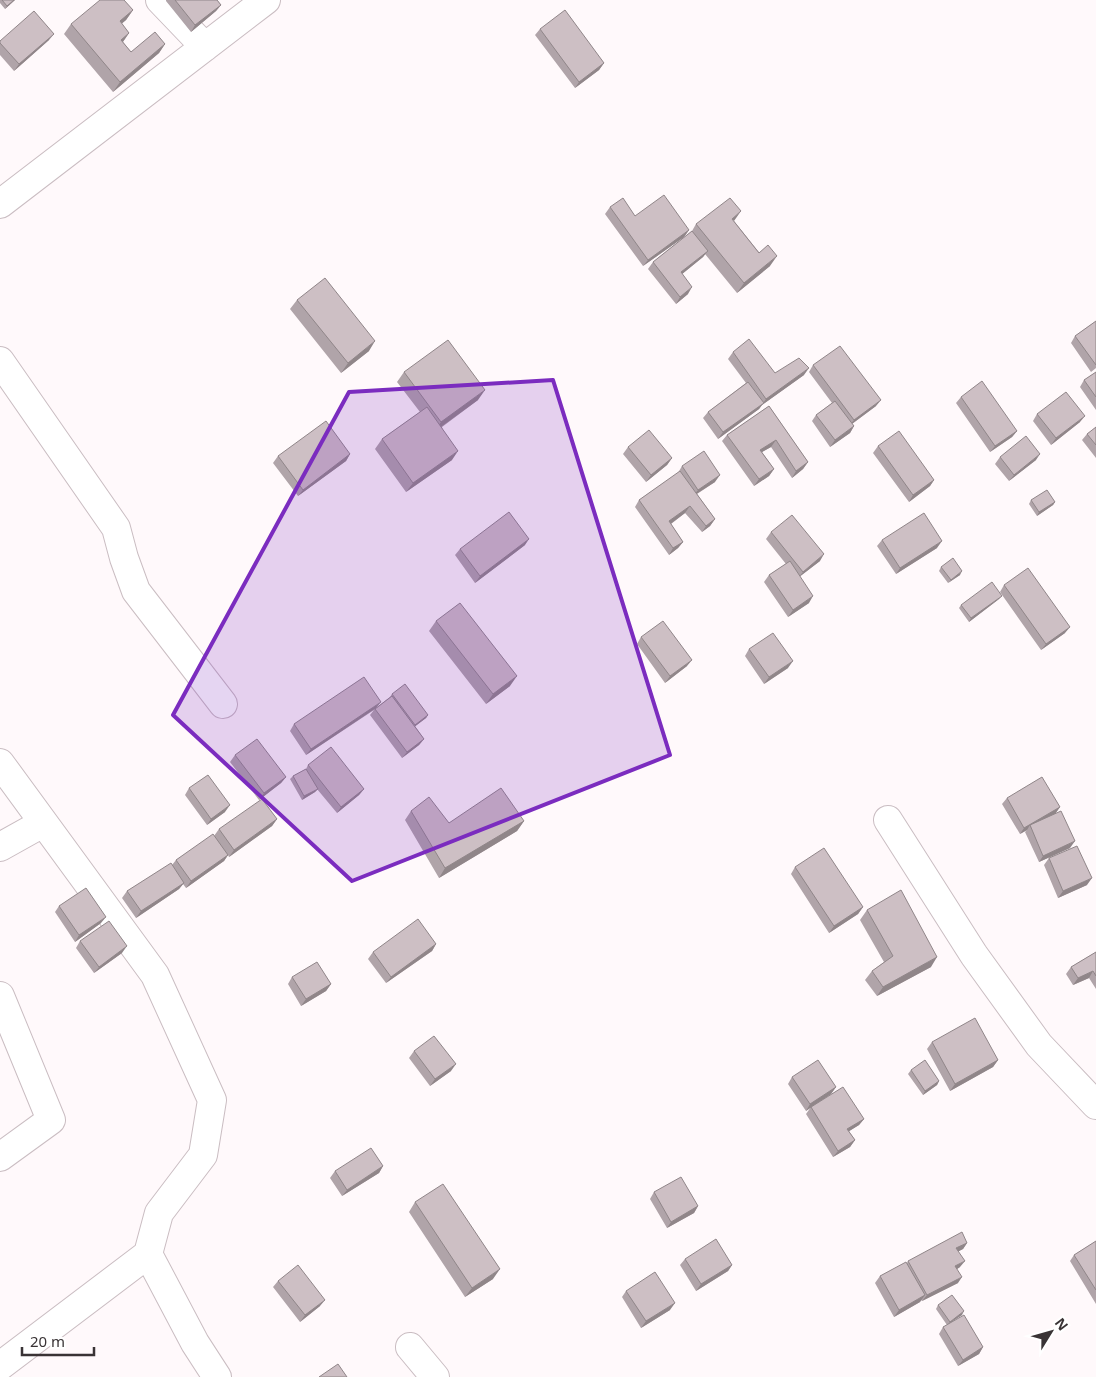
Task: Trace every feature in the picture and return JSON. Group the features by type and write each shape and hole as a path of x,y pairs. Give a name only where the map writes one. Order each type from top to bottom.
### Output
{"street":[{"path":"160,0 205,47"},
{"path":"0,204 266,0"},
{"path":"0,361 116,528 136,591 223,704"},
{"path":"0,763 155,975 212,1100 203,1155 159,1213 148,1254 0,1366"},
{"path":"888,820 974,955 1039,1045 1096,1105"},
{"path":"0,847 43,823"},
{"path":"0,996 51,1120 0,1156"},
{"path":"148,1254 195,1343 217,1377"},
{"path":"410,1347 435,1377"}],"highlighted area":[{"path":"553,380 670,755 352,881 173,715 349,392"}],"building":[{"path":"2,0 14,0 7,6"},
{"path":"100,0 124,0 133,10 120,21 129,33 121,40 131,52 155,32 165,44 120,82 71,24"},
{"path":"175,0 217,0 221,5 195,25"},
{"path":"565,10 604,63 579,82 540,29"},
{"path":"34,11 54,34 19,64 0,41"},
{"path":"664,195 689,230 648,260 610,207 623,198 635,216"},
{"path":"730,198 741,211 732,219 759,253 768,245 777,256 744,283 696,224"},
{"path":"692,231 708,251 681,272 692,287 680,297 653,262"},
{"path":"325,278 375,341 348,363 297,300"},
{"path":"1096,321 1096,365 1075,336"},
{"path":"749,339 775,373 799,358 809,368 766,399 733,352"},
{"path":"448,340 485,390 441,422 404,372"},
{"path":"840,346 881,400 854,420 813,365"},
{"path":"1096,372 1096,397 1084,380"},
{"path":"982,381 1017,431 995,446 961,397"},
{"path":"748,382 764,403 723,432 708,412"},
{"path":"1066,392 1085,416 1056,438 1037,414"},
{"path":"835,401 854,426 835,440 816,415"},
{"path":"769,406 808,462 796,471 776,440 760,450 774,469 759,479 727,435"},
{"path":"427,407 458,451 413,483 382,439"},
{"path":"326,421 350,454 303,490 278,456"},
{"path":"1096,427 1096,445 1087,434"},
{"path":"649,430 672,458 651,475 628,447"},
{"path":"899,431 934,480 913,495 878,446"},
{"path":"1026,436 1040,454 1014,475 1000,457"},
{"path":"704,451 720,475 698,490 682,466"},
{"path":"680,471 715,519 706,526 690,506 669,521 683,542 673,548 639,500"},
{"path":"1047,490 1055,502 1039,512 1031,500"},
{"path":"509,512 529,539 480,576 460,549"},
{"path":"924,513 942,541 900,568 882,540"},
{"path":"792,515 824,554 803,572 771,532"},
{"path":"953,558 962,571 951,580 941,567"},
{"path":"790,561 813,596 793,610 769,575"},
{"path":"1028,568 1070,627 1046,644 1004,585"},
{"path":"992,582 1002,596 971,618 961,605"},
{"path":"460,603 517,676 493,694 436,621"},
{"path":"663,621 692,660 670,676 641,637"},
{"path":"773,633 793,661 769,677 749,649"},
{"path":"364,677 381,702 311,749 294,724"},
{"path":"405,684 428,715 415,725 392,694"},
{"path":"392,696 424,739 407,752 375,709"},
{"path":"257,739 286,777 264,793 235,755"},
{"path":"331,747 364,789 341,807 308,765"},
{"path":"306,769 318,789 304,796 293,776"},
{"path":"208,775 230,805 211,819 189,788"},
{"path":"1042,777 1060,807 1024,828 1007,798"},
{"path":"501,788 524,821 445,868 411,811 429,797 449,823"},
{"path":"262,799 277,819 234,850 219,829"},
{"path":"1061,811 1075,841 1043,856 1030,825"},
{"path":"213,834 228,855 191,881 176,860"},
{"path":"1077,846 1092,878 1063,891 1049,858"},
{"path":"824,848 863,907 834,926 795,867"},
{"path":"171,863 184,883 141,911 127,891"},
{"path":"86,888 106,917 79,935 59,906"},
{"path":"901,890 937,957 883,987 872,971 893,956 867,910"},
{"path":"418,919 436,944 391,977 373,952"},
{"path":"109,921 127,946 99,967 80,941"},
{"path":"1096,952 1096,976 1093,971 1078,978 1071,967"},
{"path":"317,962 331,984 306,999 292,977"},
{"path":"975,1018 998,1060 955,1084 932,1042"},
{"path":"434,1036 456,1064 435,1079 414,1051"},
{"path":"818,1060 836,1087 810,1104 792,1077"},
{"path":"925,1060 939,1081 925,1091 911,1070"},
{"path":"843,1087 864,1119 847,1129 855,1140 838,1151 811,1107"},
{"path":"371,1148 383,1166 347,1190 335,1171"},
{"path":"681,1177 698,1206 671,1222 654,1192"},
{"path":"443,1184 500,1269 472,1288 415,1202"},
{"path":"962,1232 967,1243 956,1248 965,1261 955,1266 962,1277 927,1295 908,1261"},
{"path":"716,1239 732,1265 701,1284 685,1259"},
{"path":"1096,1241 1096,1290 1074,1255"},
{"path":"906,1262 925,1295 899,1310 880,1276"},
{"path":"298,1265 325,1300 305,1315 278,1281"},
{"path":"655,1272 675,1303 646,1321 626,1291"},
{"path":"952,1295 964,1311 950,1322 938,1305"},
{"path":"964,1315 983,1347 963,1360 943,1327"},
{"path":"338,1364 347,1377 319,1377"}]}
